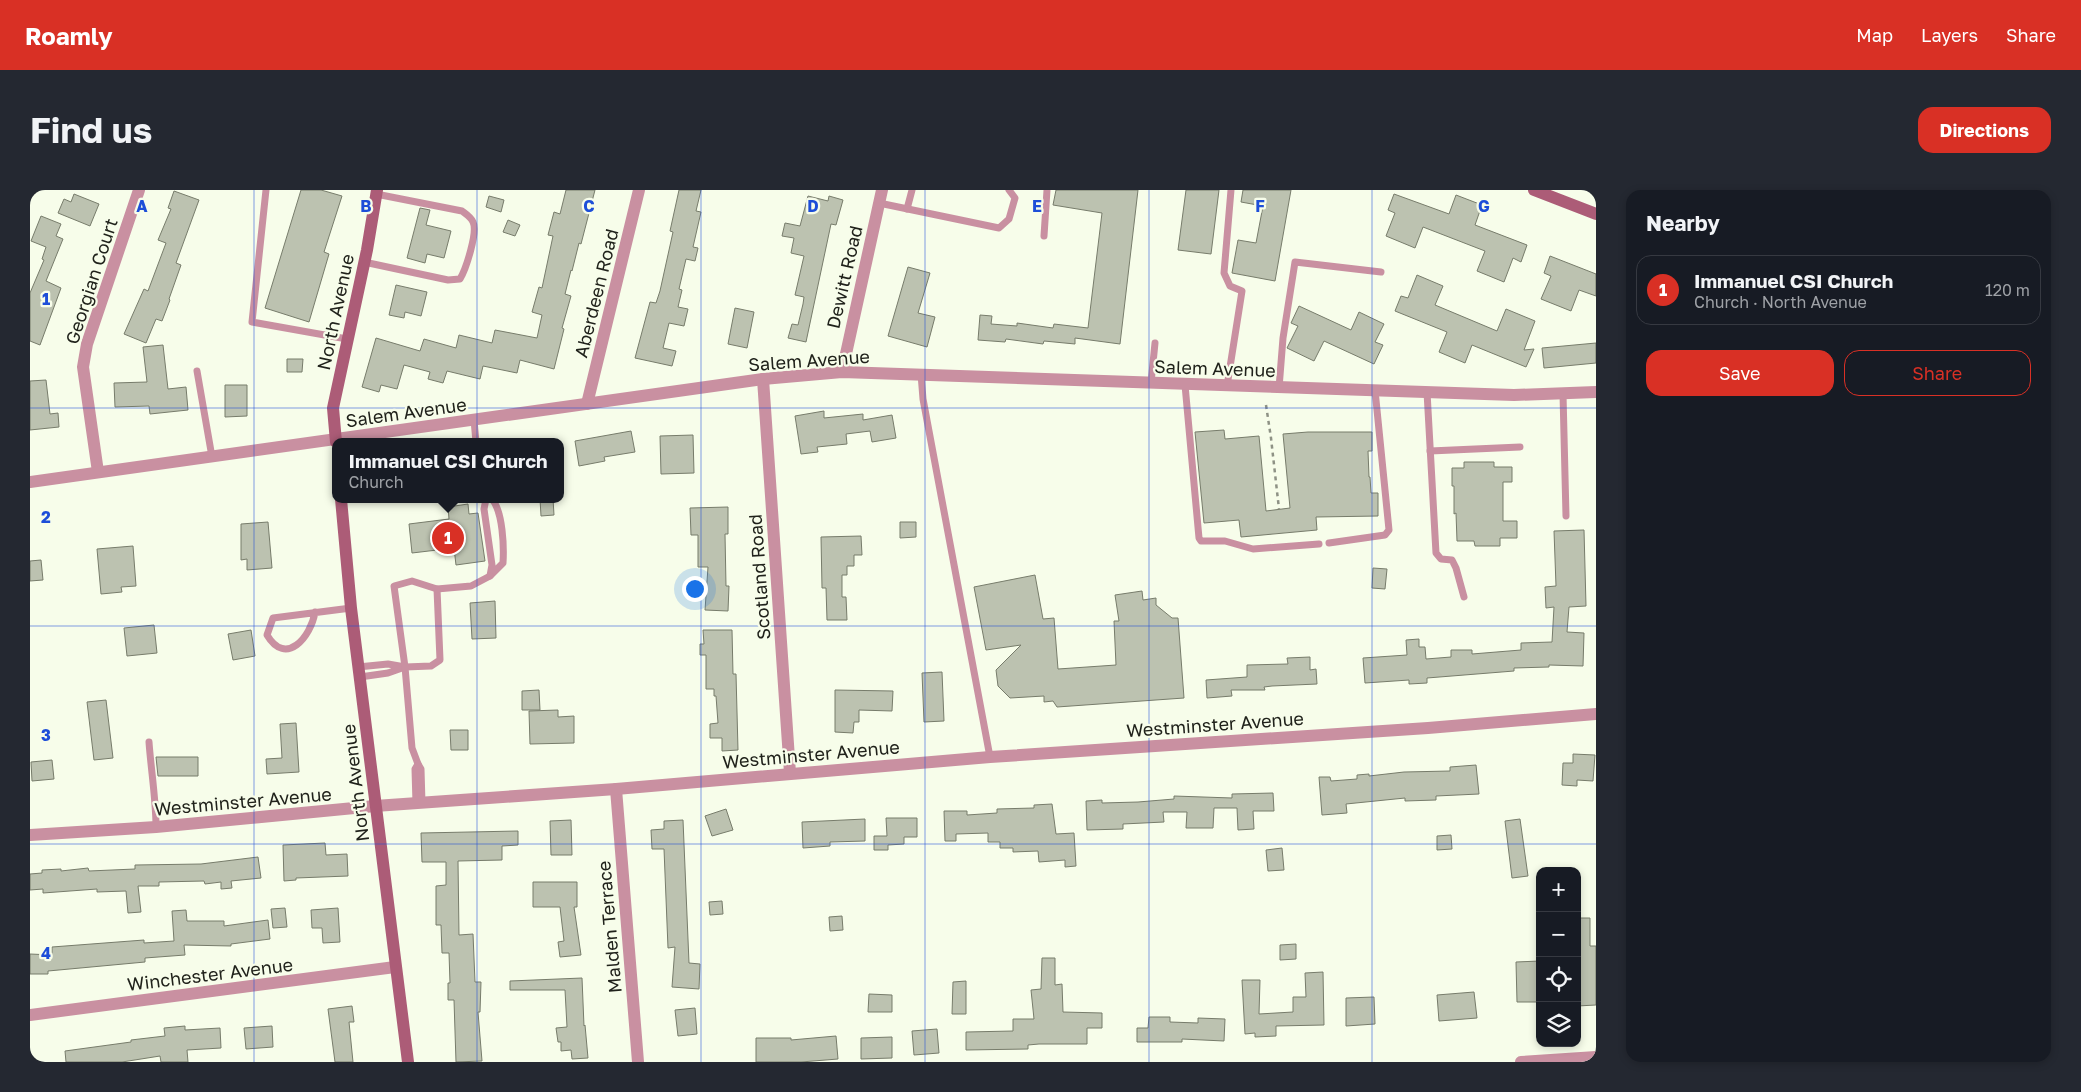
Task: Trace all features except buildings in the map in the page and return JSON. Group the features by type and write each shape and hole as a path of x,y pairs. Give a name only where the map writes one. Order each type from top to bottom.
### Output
{"main road":[{"path":"1534,190 1596,214"},
{"name":"North Avenue","path":"336,438 333,408 364,262 376,192"},
{"name":"North Avenue","path":"341,503 351,608 408,1062"}],"street":[{"name":"Georgian Court","path":"98,472 83,367 87,344 139,190"},
{"name":"Aberdeen Road","path":"587,404 638,190"},
{"name":"Dewitt Road","path":"842,372 880,196"},
{"name":"Salem Avenue","path":"356,438 764,379 842,372 1514,395 1596,392"},
{"name":"Scotland Road","path":"764,379 790,773"},
{"name":"Salem Avenue","path":"30,482 332,442"},
{"name":"Westminster Avenue","path":"30,835 156,827 375,806 616,789 990,757 1428,728 1596,714"},
{"name":"Malden Terrace","path":"616,789 638,1062"},
{"name":"Winchester Avenue","path":"30,1015 395,968"},
{"path":"1521,1062 1596,1057"}],"lane":[{"path":"266,190 252,322 347,340"},
{"path":"907,209 912,190"},
{"path":"880,196 907,209 999,228 1009,218 1015,198 1009,190"},
{"path":"1044,236 1047,190"},
{"path":"1227,386 1242,291 1230,286 1224,273 1231,190"},
{"path":"364,262 448,280 460,278 465,271 474,231 474,223 462,211 376,192"},
{"path":"1279,388 1295,262 1381,272"},
{"path":"1151,383 1155,343"},
{"path":"197,371 212,457"},
{"path":"921,374 923,399 990,757"},
{"path":"1185,385 1201,541 1225,541 1253,549 1319,544"},
{"path":"1329,543 1375,538 1385,535 1389,530 1375,390"},
{"path":"1427,392 1436,554 1441,559 1452,560 1464,597"},
{"path":"1563,394 1566,516"},
{"path":"474,420 476,438"},
{"path":"1430,451 1520,447"},
{"path":"485,503 484,508 492,565 490,576"},
{"path":"419,804 421,769 412,748 405,667 394,586 412,581 437,589 471,586 490,576 503,563 504,547 495,503"},
{"path":"359,672 388,673 405,667 431,666 440,660 437,589"},
{"path":"315,612 310,629 296,646 281,649 275,646 267,635 273,618 315,612 351,608"},
{"path":"149,742 156,803 156,827"}],"path":[{"path":"1266,405 1279,509"}],"place":[{"name":"Immanuel CSI Church","path":"448,538"}]}
